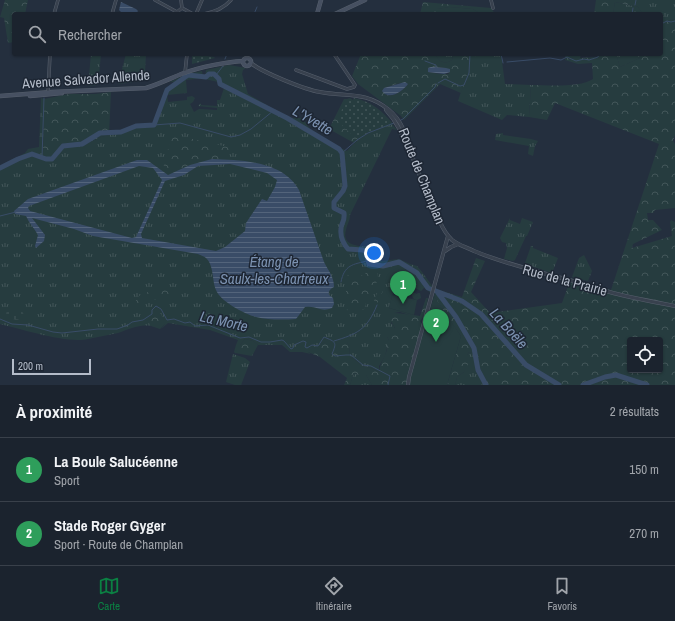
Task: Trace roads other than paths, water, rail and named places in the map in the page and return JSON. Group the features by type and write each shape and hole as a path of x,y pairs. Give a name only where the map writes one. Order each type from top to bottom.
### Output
{"main road":[{"path":"318,12 321,0"},
{"path":"339,12 365,0"},
{"path":"250,57 251,63 248,66 245,65 243,61 245,58 250,57"},
{"name":"Avenue Salvador Allende","path":"0,97 146,88 185,73 226,62 243,61"}],"street":[{"path":"55,12 58,0"},
{"path":"113,12 116,0"},
{"path":"155,0 175,12"},
{"path":"181,0 182,8"},
{"path":"197,12 202,0"},
{"path":"215,12 227,5 231,0"},
{"path":"491,0 492,8"},
{"path":"178,12 182,8"},
{"path":"182,8 189,12"},
{"path":"48,93 50,56"},
{"path":"185,73 187,56"},
{"path":"296,70 347,89 354,87 355,85 335,56"},
{"name":"Route de Champlan","path":"251,63 280,78 307,89 330,94 359,95 370,99 386,110 398,122 408,142 415,163 440,223 448,236 458,244"},
{"path":"408,385 448,236"},
{"path":"444,251 458,244"},
{"name":"Rue de la Prairie","path":"458,244 490,258 520,267 612,292 675,306"}],"water":[{"path":"121,2 138,11 121,12 119,10"},
{"path":"428,68 450,69 450,72 444,74 428,72"},
{"path":"405,82 408,84 396,94 388,95 382,91 384,88"},
{"name":"Étang de Saulx-les-Chartreux","path":"212,159 236,160 261,164 283,173 292,180 299,190 324,262 333,280 334,287 330,289 329,292 329,295 333,298 334,304 332,308 325,310 305,307 296,319 276,320 256,317 227,303 218,294 209,261 198,254 93,236 74,229 32,218 45,235 44,241 36,248 35,246 38,235 26,216 15,214 14,211 28,199 137,160 147,160 168,175 190,165","holes":["230,164 267,173 277,180 275,187 267,201 262,199 246,223 245,231 225,247 216,251 142,238 141,234 165,181 184,175 198,166","139,166 153,168 162,180 136,237 132,238 30,211 28,208 29,206"]}],"waterway":[{"path":"635,5 636,0"},
{"path":"255,12 257,7"},
{"path":"632,12 633,8"},
{"path":"663,23 667,21 675,21"},
{"path":"438,83 445,79 460,86 464,85 469,73 470,56"},
{"path":"501,56 503,63"},
{"path":"507,62 550,58 561,60 567,57 576,61 584,59 589,60 599,56"},
{"path":"425,61 436,65 436,68"},
{"path":"216,75 223,66"},
{"name":"L'Yvette","path":"0,168 32,154 46,159 52,159 63,146 82,144 100,133 121,132 136,126 154,125 167,90 188,75 206,77 209,74 214,74 219,79 220,84 287,118 339,149 342,153 345,186 334,202 334,208 344,213 344,219 341,227 341,237 348,249 363,250 366,252 369,264 383,266 399,262 417,273 428,288 462,301 481,314 526,365 559,385"},
{"path":"399,121 403,119 435,87 436,84"},
{"path":"42,158 44,98"},
{"path":"154,125 180,123 231,137 240,135 251,129 273,111"},
{"path":"342,153 368,133 394,123"},
{"path":"0,216 16,212"},
{"path":"341,282 344,272 350,266 368,261"},
{"name":"L'Yvette","path":"438,293 456,317 474,348 478,370 486,385"},
{"path":"334,341 349,336 365,326 377,305"},
{"name":"La Morte","path":"0,319 12,324 28,325 62,333 98,329 117,329 132,322 143,320 152,314 152,310 156,306 161,309 167,320 174,319 185,323 190,322 195,326 208,325 240,338 249,337 261,342 282,340 291,349 294,345 303,341 306,342 305,347 307,348 312,345 318,346 324,337 333,341 335,345 332,354 335,356 351,355 363,365 371,366 390,376 388,385"},
{"name":"La Boële","path":"583,385 605,377 616,375 647,385"}],"place":[{"name":"La Boule Salucéenne","path":"403,304"},
{"name":"Stade Roger Gyger","path":"436,342"}]}
